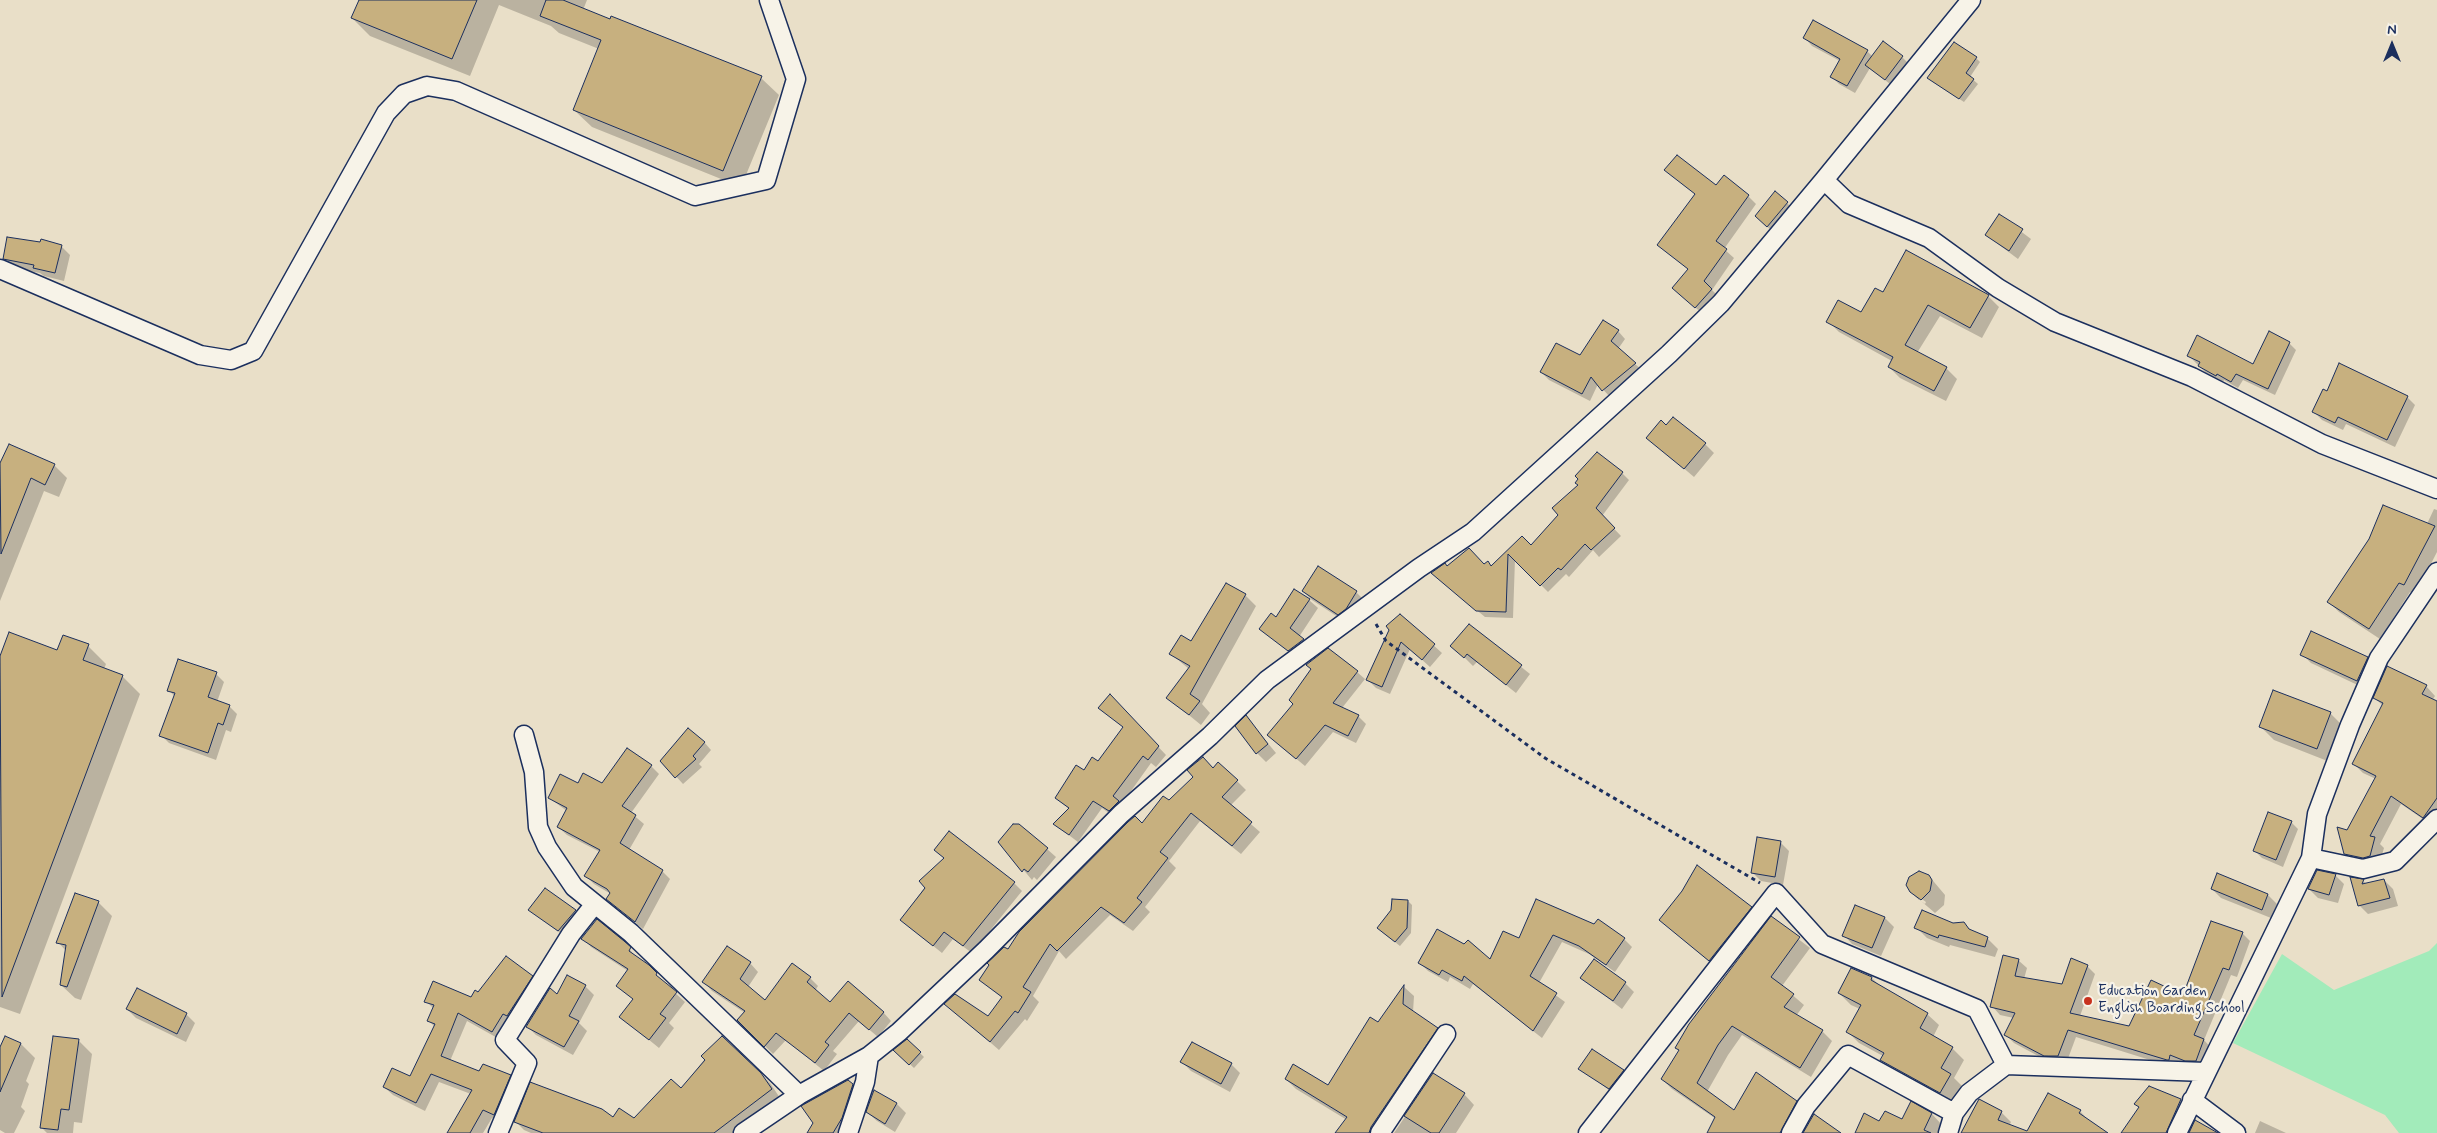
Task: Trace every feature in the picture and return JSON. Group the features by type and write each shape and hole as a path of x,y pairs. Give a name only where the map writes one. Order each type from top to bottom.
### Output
{"street":[{"path":"0,269 200,355 231,360 253,351 386,113 404,94 427,86 456,91 695,196 766,180 796,79 769,0"},
{"path":"743,1133 799,1095 869,1056 936,998 1121,814 1210,736 1267,680 1419,568 1473,532 1669,354 1721,303 1971,0"},
{"path":"1824,180 1849,204 1929,238 1998,288 2055,322 2192,377 2322,444 2437,489"},
{"path":"2177,1133 2310,858 2317,814 2350,725 2380,658 2437,572"},
{"path":"524,735 534,772 538,827 547,847 574,887 594,905 632,933 799,1095"},
{"path":"2310,858 2363,869 2395,861 2437,819"},
{"path":"1588,1133 1776,894 1822,944 1978,1010 2006,1065"},
{"path":"498,1133 527,1063 505,1040 570,934 594,905"},
{"path":"1380,1133 1446,1034"},
{"path":"1792,1133 1806,1106 1848,1055 1954,1113"},
{"path":"848,1133 865,1082 869,1056"},
{"path":"1948,1133 1954,1113 1969,1093 2006,1065 2206,1072"},
{"path":"2192,1100 2236,1133"}],"path":[{"path":"1366,608 1386,641 1545,758 1776,894"}],"green space":[{"path":"2437,943 2437,1133 2399,1133 2385,1115 2233,1043 2282,954 2334,990 2429,951"}],"building":[{"path":"359,0 477,0 452,59 351,18"},
{"path":"546,0 563,0 610,19 611,16 762,76 723,171 573,110 601,40 540,16"},
{"path":"1813,20 1868,50 1847,86 1830,77 1840,59 1803,38"},
{"path":"1883,41 1903,56 1885,80 1865,65"},
{"path":"1954,42 1977,57 1966,73 1974,79 1959,99 1927,78"},
{"path":"1677,155 1716,185 1724,175 1749,195 1716,241 1727,249 1704,281 1712,289 1695,308 1672,288 1688,269 1657,245 1695,194 1664,170"},
{"path":"1775,191 1788,202 1767,227 1755,216"},
{"path":"1999,214 2023,229 2009,251 1985,235"},
{"path":"7,237 40,242 41,239 62,245 55,273 33,268 34,265 3,259"},
{"path":"1906,250 1989,295 1970,328 1928,305 1905,345 1947,367 1934,391 1888,367 1893,357 1826,322 1838,300 1861,312 1875,288 1883,292"},
{"path":"1603,320 1619,330 1611,341 1636,363 1602,391 1591,377 1582,394 1540,372 1556,343 1580,355"},
{"path":"2269,331 2290,342 2268,389 2236,374 2231,382 2217,374 2216,376 2198,366 2200,362 2187,356 2197,335 2253,364"},
{"path":"2339,363 2408,396 2387,440 2338,417 2335,423 2312,412 2323,389 2327,391"},
{"path":"1673,417 1706,443 1684,469 1646,438 1661,420 1666,425"},
{"path":"9,444 55,464 45,485 31,478 1,554 0,463"},
{"path":"1597,452 1623,472 1596,508 1615,528 1591,550 1585,544 1561,570 1558,568 1540,586 1508,554 1506,612 1476,611 1431,573 1445,563 1447,566 1469,548 1484,564 1488,561 1491,566 1522,536 1531,545 1558,515 1552,508 1578,485 1575,483 1578,479 1575,476"},
{"path":"2383,505 2435,526 2404,585 2399,583 2369,629 2327,602 2369,539"},
{"path":"1318,566 1357,591 1346,609 1338,615 1302,591"},
{"path":"1226,583 1246,594 1190,694 1200,701 1189,715 1166,698 1190,666 1169,654 1181,635 1191,641"},
{"path":"1294,589 1310,599 1290,628 1304,639 1288,651 1259,629 1271,613 1276,617"},
{"path":"1400,614 1435,644 1422,660 1401,642 1382,687 1366,680 1389,630 1386,626"},
{"path":"1469,624 1522,665 1506,685 1467,654 1464,658 1450,646"},
{"path":"2311,631 2368,657 2357,681 2300,655"},
{"path":"9,632 57,650 63,635 89,644 83,660 123,675 2,997 0,656"},
{"path":"1328,648 1358,671 1333,703 1359,715 1348,736 1325,725 1296,759 1267,735 1293,704 1289,700 1311,669 1306,665"},
{"path":"178,659 217,672 208,697 230,705 223,725 218,723 208,753 159,736 175,693 167,691"},
{"path":"2387,666 2427,685 2422,694 2437,701 2437,798 2423,818 2391,796 2370,836 2375,837 2370,856 2363,858 2344,854 2337,827 2347,830 2376,776 2352,764 2383,703 2373,698"},
{"path":"2273,690 2331,712 2317,749 2259,727"},
{"path":"1110,694 1159,746 1148,760 1143,756 1113,796 1119,801 1109,811 1093,801 1069,835 1053,824 1069,808 1055,798 1076,765 1084,770 1092,757 1098,761 1123,727 1098,708"},
{"path":"1246,715 1268,744 1256,754 1235,726"},
{"path":"688,728 705,742 693,756 696,759 675,778 660,761"},
{"path":"627,748 652,765 622,806 636,815 620,843 663,870 635,922 606,899 610,893 607,889 584,876 600,850 557,827 567,808 548,798 560,774 578,783 583,773 602,783"},
{"path":"1203,757 1213,768 1218,762 1238,780 1222,797 1252,822 1232,846 1191,813 1160,852 1168,858 1137,898 1142,902 1124,923 1101,907 1057,951 1050,944 1023,987 1031,992 1018,1013 1015,1011 990,1042 944,1004 955,994 988,1016 1002,997 979,980 989,965 987,963 1004,947 1008,949 1019,932 1128,822 1135,816 1142,823 1163,796 1169,800 1193,777 1187,770"},
{"path":"2268,812 2292,821 2276,860 2253,851"},
{"path":"1013,824 1019,824 1048,848 1028,872 1024,869 1022,872 998,842"},
{"path":"949,831 1015,882 963,946 944,932 933,946 900,920 925,888 919,881 944,858 934,850"},
{"path":"1757,837 1781,841 1775,877 1751,873"},
{"path":"1697,865 1752,907 1709,961 1659,920 1682,891"},
{"path":"2317,870 2336,874 2329,895 2308,889"},
{"path":"1919,871 1929,875 1932,880 1930,891 1921,900 1910,892 1906,885 1909,877"},
{"path":"2217,873 2268,894 2262,910 2211,889"},
{"path":"2350,877 2364,879 2362,884 2384,879 2390,898 2358,906"},
{"path":"545,888 576,910 558,931 528,910"},
{"path":"75,893 99,901 67,987 60,985 66,945 56,943"},
{"path":"1392,899 1408,900 1407,928 1395,942 1377,928 1391,910"},
{"path":"1536,899 1594,924 1598,919 1625,938 1606,965 1579,946 1553,935 1530,976 1557,993 1533,1031 1464,976 1462,981 1442,970 1439,975 1418,963 1437,929 1464,944 1468,940 1490,959 1503,931 1519,938"},
{"path":"1855,905 1885,917 1872,948 1842,936"},
{"path":"1922,910 1953,923 1964,922 1969,929 1988,937 1985,947 1939,935 1938,938 1914,928"},
{"path":"1771,916 1800,937 1771,977 1794,994 1784,1007 1823,1030 1800,1068 1732,1026 1718,1045 1697,1083 1734,1110 1756,1072 1797,1101 1780,1133 1707,1133 1715,1117 1661,1079 1679,1050 1675,1048 1689,1024"},
{"path":"597,919 631,947 629,951 649,965 657,973 656,975 677,992 660,1014 666,1018 649,1040 619,1017 633,999 616,986 628,969 581,939"},
{"path":"2211,921 2243,932 2229,970 2223,968 2194,1035 2204,1039 2196,1061 2185,1061 2170,1055 2169,1060 2167,1060 2068,1030 2058,1056 2044,1056 2004,1035 2015,1013 1990,1007 2003,955 2019,959 2015,976 2062,984 2071,958 2088,965 2070,1013 2129,1026 2151,980 2183,995"},
{"path":"727,946 751,962 740,979 765,1000 792,963 811,977 807,982 830,1002 848,981 884,1012 869,1030 849,1013 825,1042 829,1045 815,1063 776,1033 764,1047 737,1020 745,1011 702,982"},
{"path":"506,956 533,976 507,1016 503,1014 492,1032 458,1013 441,1056 479,1071 483,1064 511,1075 494,1115 483,1110 470,1133 447,1133 472,1090 431,1074 416,1103 383,1087 392,1068 410,1076 435,1024 427,1021 434,1005 424,1002 433,981 471,997 475,990 478,992"},
{"path":"1594,959 1626,982 1613,1001 1580,978"},
{"path":"1851,968 1872,977 1871,980 1928,1013 1920,1028 1953,1047 1941,1068 1951,1074 1940,1093 1880,1060 1884,1053 1846,1032 1861,1005 1838,993"},
{"path":"567,975 586,985 569,1016 579,1021 564,1047 526,1027 550,988 557,994"},
{"path":"1404,985 1403,1004 1438,1028 1371,1127 1369,1133 1335,1133 1347,1117 1285,1079 1293,1064 1328,1085 1370,1017 1378,1022"},
{"path":"137,988 187,1013 177,1034 126,1009"},
{"path":"5,1036 21,1043 0,1092 0,1047"},
{"path":"53,1036 79,1039 69,1110 61,1109 58,1130 40,1128"},
{"path":"722,1036 761,1073 772,1089 714,1133 543,1133 514,1122 530,1082 602,1109 613,1117 619,1108 634,1118 671,1079 681,1088 705,1060 701,1056"},
{"path":"907,1039 921,1052 909,1065 893,1050"},
{"path":"1192,1042 1232,1063 1221,1084 1180,1062"},
{"path":"1592,1049 1624,1070 1609,1089 1578,1069"},
{"path":"1433,1073 1465,1093 1439,1133 1431,1133 1404,1116"},
{"path":"848,1080 853,1084 842,1118 833,1133 807,1133 813,1123 801,1106"},
{"path":"2149,1086 2181,1099 2166,1133 2121,1133 2139,1107 2134,1104"},
{"path":"874,1090 897,1103 885,1124 866,1112"},
{"path":"2048,1093 2081,1110 2079,1113 2108,1133 1961,1133 1979,1099 2002,1111 1998,1120 2027,1131"},
{"path":"1911,1101 1932,1113 1924,1130 1931,1133 1855,1133 1864,1113 1879,1121 1885,1111 1902,1119"},
{"path":"1814,1114 1841,1133 1803,1133"},
{"path":"2195,1120 2218,1133 2189,1133"}],"place":[{"name":"Education Garden English Boarding School","path":"2088,1001"}]}
